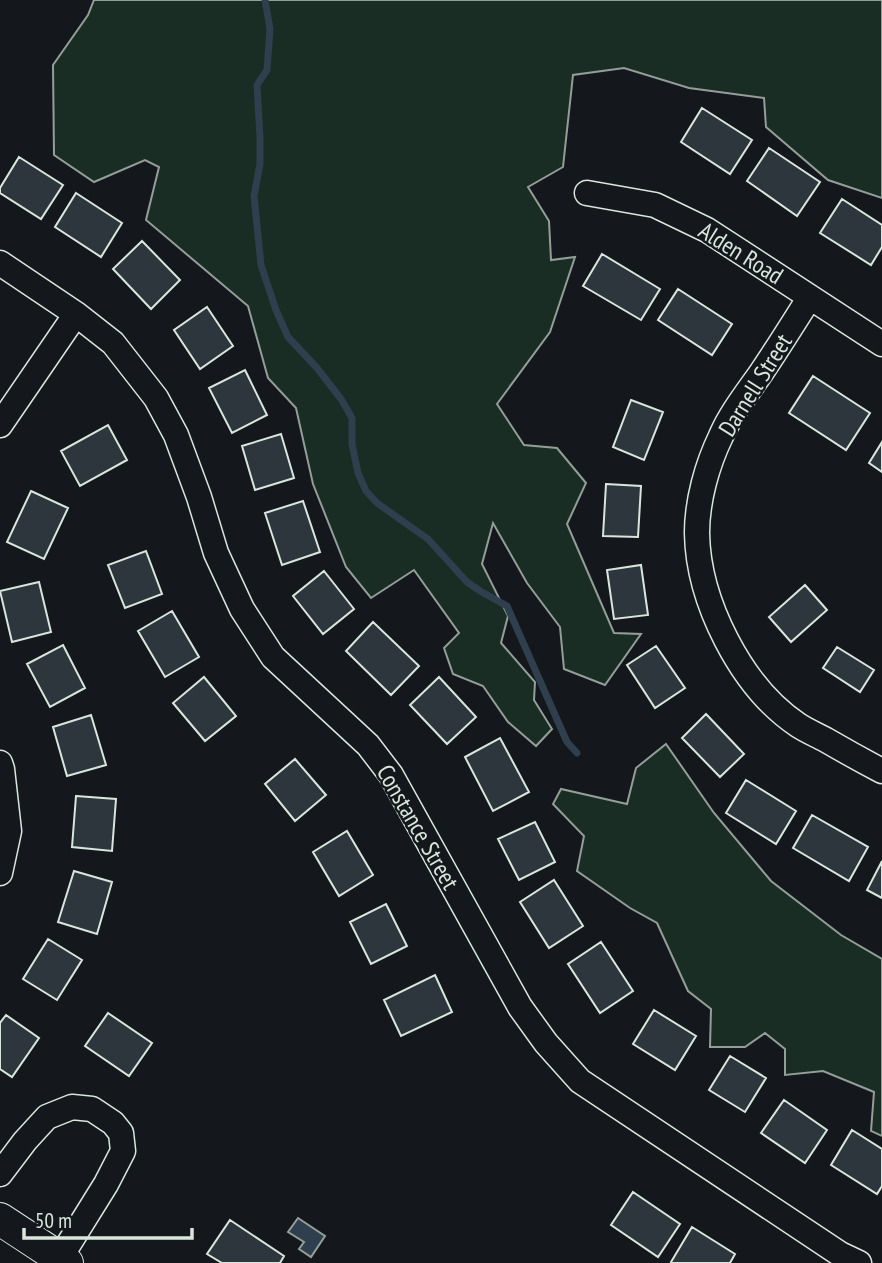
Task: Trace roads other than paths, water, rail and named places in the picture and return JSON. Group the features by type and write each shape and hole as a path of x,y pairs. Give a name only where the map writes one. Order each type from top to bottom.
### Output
{"main road":[{"path":"0,1220 63,1261"}],"street":[{"name":"Alden Road","path":"587,193 655,205 678,215 707,230 882,344"},
{"name":"Constance Street","path":"0,262 113,343 156,398 176,435 216,553 242,609 272,657 368,745 391,775 520,1007 546,1043 580,1081 840,1254 859,1263"},
{"name":"Darnell Street","path":"810,297 731,417 712,458 698,514 697,536 704,583 709,605 741,667 777,707 798,725 882,771"},
{"path":"0,425 76,314"},
{"path":"0,763 9,831 0,873"},
{"path":"0,1174 47,1117 72,1107 92,1109 113,1123 121,1133 123,1151 63,1261"}],"water":[{"path":"298,1218 325,1236 311,1257 299,1249 304,1242 288,1232"}],"waterway":[{"path":"265,0 270,29 267,70 257,85 260,164 254,196 261,265 276,310 288,337 317,368 352,418 352,444 358,473 366,491 377,503 428,539 467,582 507,606 567,742 577,753"}]}
